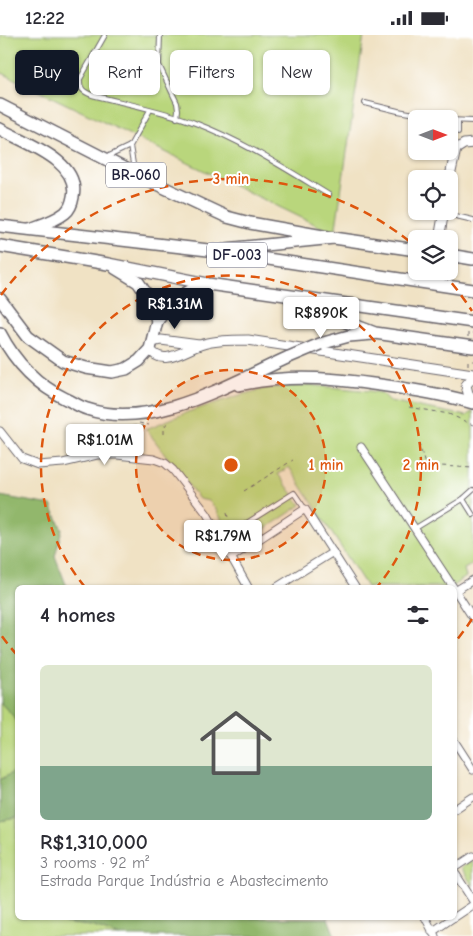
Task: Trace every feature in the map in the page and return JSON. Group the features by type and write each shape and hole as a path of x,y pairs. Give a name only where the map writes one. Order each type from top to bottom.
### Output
{"main road":[{"name":"BR-060","path":"0,105 135,174 227,217 334,238 408,249"},
{"path":"0,129 57,159 67,169 73,180 72,204 66,213 29,230"},
{"name":"DF-003","path":"0,226 208,250 473,290"},
{"path":"208,250 334,238"},
{"name":"DF-003","path":"0,246 108,264 208,284 473,322"},
{"path":"458,256 473,259"},
{"path":"108,264 138,282 152,302 157,321"},
{"path":"0,299 28,336 63,361 86,369 112,371 126,369 139,361 152,345 157,321 168,306 180,296 208,284"},
{"path":"271,294 375,333 473,347"},
{"path":"0,333 7,346 30,376 55,394 87,409 111,414 156,412 223,389 293,377 324,378 448,395 473,401"},
{"path":"223,389 320,344 349,336 375,333"}],"street":[{"path":"451,170 456,149 464,144 473,143"},
{"path":"200,345 182,354 162,358 154,354 152,345 161,340 200,345 234,340 264,342 473,376 466,385"},
{"path":"443,370 466,385 473,401"},
{"path":"0,431 22,459 38,465 63,463 97,455 136,456 165,463 177,475 235,555 247,585"},
{"path":"361,447 452,585"},
{"path":"235,555 305,509 354,585"},
{"path":"280,585 333,552"},
{"path":"457,589 473,579"},
{"path":"457,593 473,618"},
{"path":"457,747 473,769"},
{"path":"457,808 473,797"},
{"path":"457,867 473,856"},
{"path":"457,876 473,901"},
{"path":"457,915 473,905"},
{"path":"426,920 433,934 450,920"}],"lane":[{"path":"105,35 80,79 81,88 84,91 212,130 262,155 329,195"},
{"path":"160,35 159,65 177,103 176,118"},
{"path":"365,103 408,113"},
{"path":"105,158 130,146 150,111"},
{"path":"458,121 473,121"},
{"path":"130,146 135,174"},
{"path":"458,216 473,221"},
{"path":"414,529 463,499 473,490"},
{"path":"242,526 294,493 305,509"},
{"path":"463,499 473,515"}],"path":[{"path":"473,333 468,333 468,337 473,338"},
{"path":"473,361 468,361 468,365 473,366"},
{"path":"409,407 449,415 473,425"},
{"path":"164,435 164,427 168,421"},
{"path":"97,455 111,436 124,426 144,426"},
{"path":"419,443 424,465 473,468"},
{"path":"244,491 293,460"},
{"path":"227,513 235,555"}],"green space":[{"path":"0,35 364,35 335,234 48,95 79,95 79,50 15,50 15,79 0,72"},
{"path":"309,385 371,391 382,393 390,401 466,416 473,411 473,564 464,569 466,577 454,585 366,585 289,467 278,474 301,505 238,547 215,508 209,501 199,499 146,429 188,412 268,388"},
{"path":"0,496 51,505 62,529 55,556 66,585 15,585 15,718 0,702"},
{"path":"0,702 15,718 15,771 0,780"},
{"path":"15,771 15,818 0,821 0,780"},
{"path":"15,818 15,920 64,920 65,923 92,926 120,936 0,936 0,821"},
{"path":"473,860 473,886 461,868"},
{"path":"64,920 329,920 335,936 120,936 92,926 65,923"}]}
